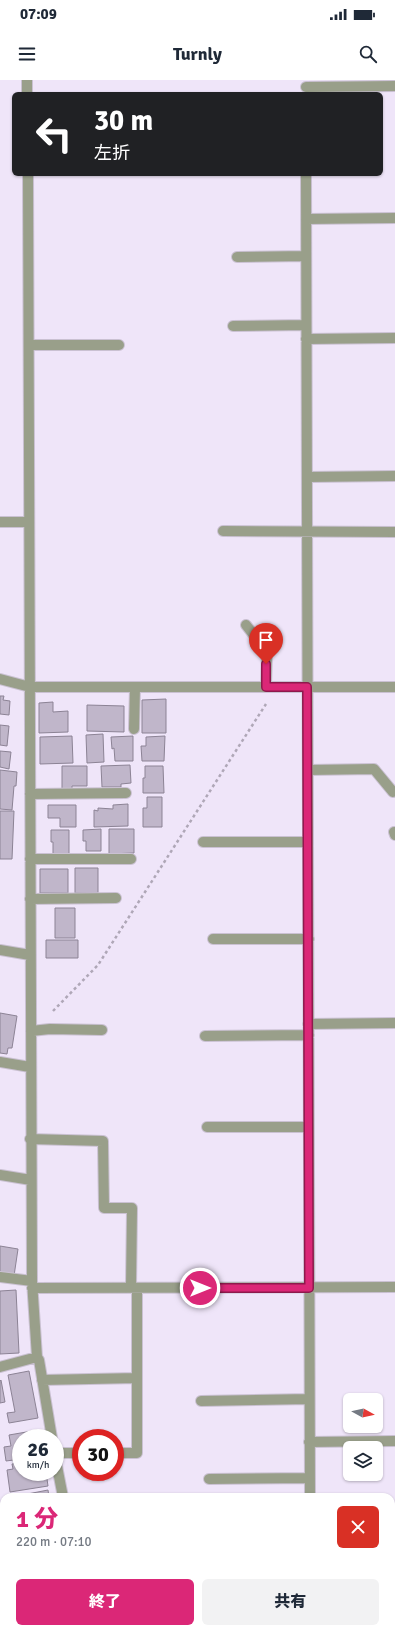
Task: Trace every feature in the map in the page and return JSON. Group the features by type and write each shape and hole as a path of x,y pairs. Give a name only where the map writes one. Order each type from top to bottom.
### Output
{"street":[{"path":"28,80 28,92"},
{"path":"306,87 395,86"},
{"path":"28,176 31,1031 30,1139 32,1285 37,1357 39,1360 50,1429"},
{"path":"306,176 310,1493"},
{"path":"306,219 395,218"},
{"path":"237,257 306,256"},
{"path":"233,326 306,325"},
{"path":"306,339 395,338"},
{"path":"29,346 119,345"},
{"path":"307,477 395,476"},
{"path":"0,522 29,522"},
{"path":"223,531 395,532"},
{"path":"246,625 267,652 266,687"},
{"path":"0,678 30,687 395,687"},
{"path":"134,729 135,687"},
{"path":"308,770 374,769 393,792"},
{"path":"30,794 126,793"},
{"path":"203,842 308,842"},
{"path":"30,859 131,859"},
{"path":"30,899 116,898"},
{"path":"213,939 309,939"},
{"path":"0,950 30,955"},
{"path":"308,1024 395,1023"},
{"path":"31,1031 50,1029 102,1030"},
{"path":"205,1036 309,1035"},
{"path":"0,1062 30,1067"},
{"path":"207,1127 308,1127"},
{"path":"30,1139 103,1141 104,1208 132,1208 137,1378 137,1453 124,1453"},
{"path":"0,1175 31,1180"},
{"path":"0,1277 32,1285 134,1288 395,1287"},
{"path":"0,1367 37,1357"},
{"path":"42,1380 137,1378"},
{"path":"201,1401 310,1400"},
{"path":"310,1442 395,1441"},
{"path":"209,1479 310,1478"},
{"path":"60,1481 62,1493"}],"path":[{"path":"50,1029 51,1013 98,965 278,687"}],"building":[{"path":"0,696 4,696 3,700 10,701 9,715 0,714"},
{"path":"166,699 166,733 142,733 142,700"},
{"path":"53,702 53,712 68,711 68,732 39,733 39,703"},
{"path":"87,705 124,706 124,732 87,731"},
{"path":"0,725 9,726 7,746 0,745"},
{"path":"103,734 104,762 87,763 86,735"},
{"path":"72,736 73,763 40,764 40,737"},
{"path":"133,736 133,761 115,761 111,737"},
{"path":"165,736 164,761 142,761 141,746 146,746 146,737"},
{"path":"0,751 11,752 9,769 0,767"},
{"path":"130,765 131,783 121,784 121,787 102,787 101,766"},
{"path":"62,766 87,766 87,786 72,786 72,789 62,789"},
{"path":"145,766 163,766 164,793 143,793"},
{"path":"0,770 17,772 12,810 0,809"},
{"path":"147,797 162,797 162,827 143,827 143,808 147,808"},
{"path":"128,804 128,826 94,827 94,810 98,811 98,808 113,809 113,805"},
{"path":"48,805 76,805 76,827 60,827 60,818 48,818"},
{"path":"0,811 14,811 12,859 0,859"},
{"path":"101,829 101,851 86,851 86,841 83,841 83,830"},
{"path":"109,829 134,829 134,853 109,854"},
{"path":"51,830 69,830 69,854 53,854"},
{"path":"75,868 98,868 98,893 75,893"},
{"path":"40,869 68,869 68,893 40,893"},
{"path":"55,908 75,908 75,938 55,938"},
{"path":"46,940 78,940 78,958 46,958"},
{"path":"0,1013 17,1016 12,1048 8,1048 7,1054 0,1053"},
{"path":"0,1246 18,1249 14,1276 0,1274"},
{"path":"16,1290 19,1353 0,1354 0,1291"},
{"path":"29,1371 38,1418 9,1423 7,1413 15,1412 8,1375"},
{"path":"1,1380 5,1402 0,1403 0,1381"},
{"path":"12,1434 12,1460 6,1461 4,1447 11,1446 9,1435"},
{"path":"12,1469 12,1481 47,1481 48,1486 10,1492 7,1470"},
{"path":"48,1490 48,1493 33,1493"}],"route":[{"path":"200,1288 309,1288 307,687 266,687 266,664"}]}
